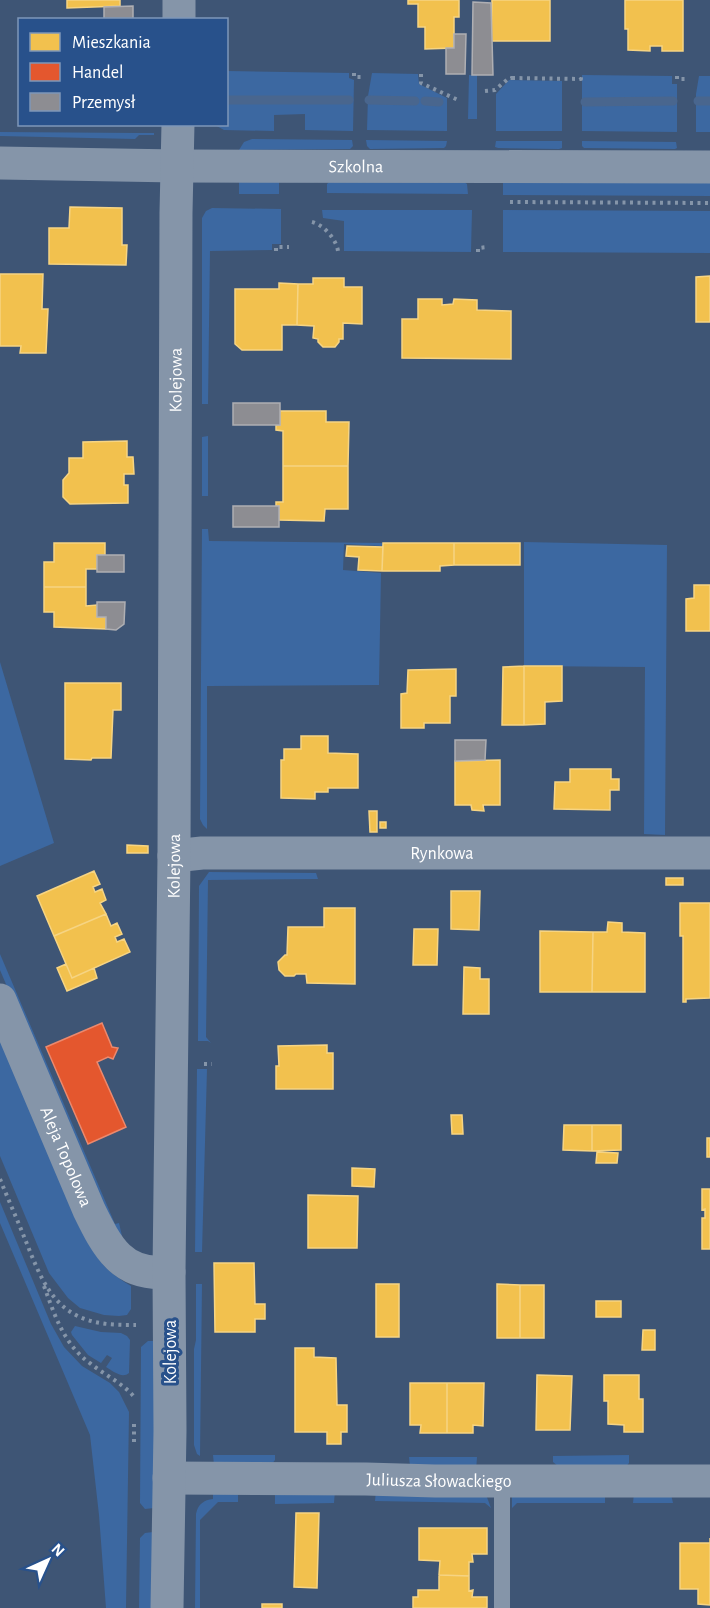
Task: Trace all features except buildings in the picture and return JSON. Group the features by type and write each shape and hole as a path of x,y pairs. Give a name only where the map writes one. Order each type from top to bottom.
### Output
{"street":[{"path":"179,0 179,18"},
{"name":"Kolejowa","path":"167,1608 178,126"},
{"name":"Szkolna","path":"0,163 177,166 710,167"},
{"name":"Rynkowa","path":"174,856 226,853 710,854"},
{"name":"Aleja Topolowa","path":"0,1000 89,1210 111,1251 125,1263 139,1270 169,1272"},
{"name":"Juliusza Słowackiego","path":"169,1478 710,1481"}],"lane":[{"path":"502,1480 502,1608"}],"path":[{"path":"354,73 354,77 362,78"},
{"path":"421,74 421,83 459,100"},
{"path":"485,91 495,90 512,76 581,78 580,75"},
{"path":"677,76 677,79 688,79"},
{"path":"509,202 710,203"},
{"path":"312,222 324,229 335,241 338,251"},
{"path":"276,250 276,248 289,247"},
{"path":"478,252 478,248 488,247"},
{"path":"0,1179 61,1330 89,1363 124,1386 135,1398"},
{"path":"42,1280 61,1305 73,1314 101,1324 137,1325"}],"shaded area":[{"path":"228,71 349,73 349,78 354,80 353,131 305,130 305,114 274,115 274,131 224,130 217,126 228,126"},
{"path":"372,73 418,74 419,84 447,98 447,131 367,130 368,96"},
{"path":"469,75 477,75 477,119 468,119"},
{"path":"582,75 672,76 672,84 677,84 677,132 582,131"},
{"path":"699,76 710,76 710,132 696,132 696,94"},
{"path":"509,80 562,81 562,131 496,131 496,94"},
{"path":"0,132 154,133 154,135 139,135 135,139 0,136"},
{"path":"252,139 352,140 353,146 350,149 239,150 244,142"},
{"path":"366,140 447,141 444,148 370,149"},
{"path":"496,141 562,141 562,148 498,148 495,147"},
{"path":"582,141 676,142 677,148 584,148"},
{"path":"239,179 279,179 279,194 239,194"},
{"path":"330,181 464,182 467,184 468,194 327,193 327,184"},
{"path":"503,182 710,183 710,196 503,195"},
{"path":"212,208 281,209 281,244 272,244 272,250 210,251 208,404 202,404 202,218 206,211"},
{"path":"322,210 472,210 471,252 344,251 344,221 323,218"},
{"path":"503,210 710,211 710,253 503,252"},
{"path":"208,436 208,496 202,496 202,437"},
{"path":"202,529 208,529 209,541 383,543 382,546 344,544 343,570 381,573 379,685 207,686 207,829 200,819"},
{"path":"524,542 667,545 665,835 644,834 645,667 524,666"},
{"path":"0,662 54,843 0,866"},
{"path":"209,872 316,873 318,879 208,880 206,1037 211,1043 198,1041 199,886"},
{"path":"0,954 115,1224 119,1223 122,1236 119,1241 0,970"},
{"path":"0,1031 95,1253 102,1264 131,1286 131,1309 127,1315 104,1315 80,1308 68,1298 49,1273 0,1156"},
{"path":"197,1069 207,1069 202,1252 195,1252"},
{"path":"0,1202 51,1324 64,1347 82,1366 110,1383 119,1392 129,1412 126,1608 106,1608 90,1435 0,1223"},
{"path":"196,1284 202,1284 200,1456 194,1445"},
{"path":"75,1326 101,1332 121,1333 127,1336 130,1340 129,1373 120,1375 106,1367 112,1358 107,1355 101,1363 88,1355 72,1335 71,1332"},
{"path":"148,1341 156,1341 154,1508 145,1509 140,1503 141,1347"},
{"path":"213,1455 275,1455 275,1460 271,1465 214,1465"},
{"path":"629,1455 629,1463 624,1469 559,1467 553,1462 553,1456"},
{"path":"409,1457 477,1457 476,1471 410,1466"},
{"path":"213,1488 238,1489 238,1502 218,1502 200,1520 200,1608 195,1608 196,1514 202,1503 213,1499"},
{"path":"275,1490 335,1490 334,1503 275,1504"},
{"path":"376,1491 485,1492 491,1508 485,1503 375,1501"},
{"path":"512,1492 605,1492 605,1503 517,1503 512,1508"},
{"path":"634,1493 671,1494 673,1503 633,1503"},
{"path":"153,1532 153,1608 139,1608 140,1538 145,1533"}],"waterway":[{"path":"228,100 349,100"},
{"path":"369,100 415,101"},
{"path":"425,101 439,102"},
{"path":"585,102 673,101"},
{"path":"698,101 710,101"}]}
